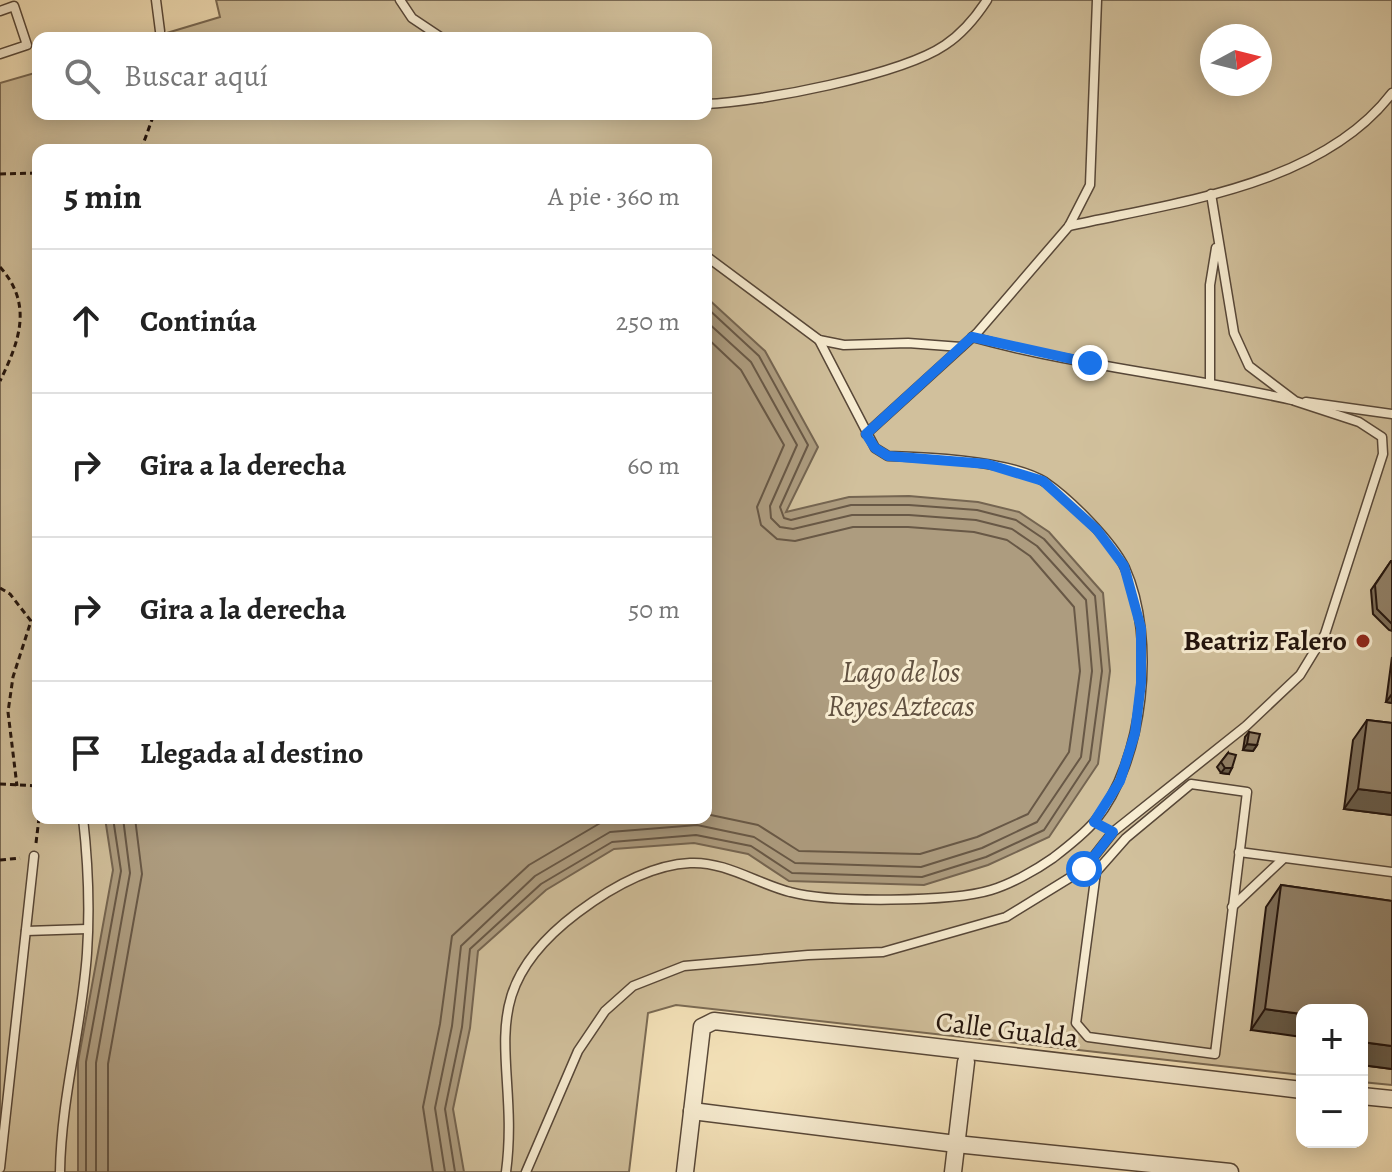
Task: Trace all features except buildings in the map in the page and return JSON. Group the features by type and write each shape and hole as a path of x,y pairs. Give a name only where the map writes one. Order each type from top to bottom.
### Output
{"street":[{"name":"Calle Gualda","path":"692,1111 705,1023 1296,1089"},
{"path":"953,1172 966,1062"},
{"path":"1368,1097 1392,1099"},
{"path":"685,1172 692,1111 956,1144 1230,1172"}],"lane":[{"path":"156,0 160,31"},
{"path":"400,0 412,18 433,32"},
{"path":"712,103 776,95 920,58 945,45 972,22 987,0"},
{"path":"866,434 972,337 1069,226 1090,185 1097,0"},
{"path":"0,11 14,6 27,45 0,54"},
{"path":"1069,226 1211,194 1309,161 1347,140 1392,93"},
{"path":"1211,194 1234,333 1249,366 1295,401 1392,414"},
{"path":"1210,381 1210,285 1218,240"},
{"path":"712,260 819,340 844,345 908,343 961,347"},
{"path":"526,1172 578,1051 605,1011 633,986 684,966 883,952 1006,917 1084,869 1113,832 1246,726 1300,675 1325,634 1383,454 1382,437 1366,425 1295,401 1210,381 1090,363 972,337"},
{"path":"506,1172 506,1016 513,986 527,960 546,938 606,892 633,878 691,863 725,869 790,892 827,899 958,896 993,890 1051,859 1094,822 1120,781 1135,733 1141,628 1124,566 1097,530 1043,481 987,464 888,456 875,448 819,340"},
{"path":"1191,784 1247,792 1239,852 1215,1054 1088,1037 1076,1023 1096,872 1126,838 1191,784"},
{"path":"1094,822 1113,832"},
{"path":"60,1172 61,1120 87,953 88,862 84,824"},
{"path":"1239,852 1392,872"},
{"path":"0,1168 34,856"},
{"path":"1232,907 1283,859"},
{"path":"26,931 87,929"}],"path":[{"path":"143,144 152,120"},
{"path":"0,174 32,173"},
{"path":"0,267 15,284 21,323 0,381"},
{"path":"0,588 10,594 31,621 13,677 8,712 17,786"},
{"path":"0,784 32,786"},
{"path":"0,860 34,856 38,824"}],"shaded area":[{"path":"216,0 1392,0 1392,1085 1368,1083 1368,1004 1296,1004 1296,1074 676,1005 648,1013 629,1172 0,1172 0,83 32,74 32,120 712,120 712,32 170,32 220,17"}],"water":[{"name":"Lago de los Reyes Aztecas","path":"712,302 765,351 818,447 786,512 849,497 909,496 978,502 1019,512 1049,532 1103,593 1110,671 1098,764 1049,837 988,865 924,885 789,881 748,854 694,843 614,849 546,890 478,951 470,1028 453,1109 464,1172 78,1172 78,1062 113,870 106,824 712,824"}],"place":[{"name":"Beatriz Falero","path":"1363,641"}],"route":[{"path":"1084,869 1113,832 1094,822 1120,781 1135,733 1141,683 1141,628 1124,566 1097,530 1043,481 987,464 888,456 875,448 866,434 972,337 1015,349 1090,363"}]}
